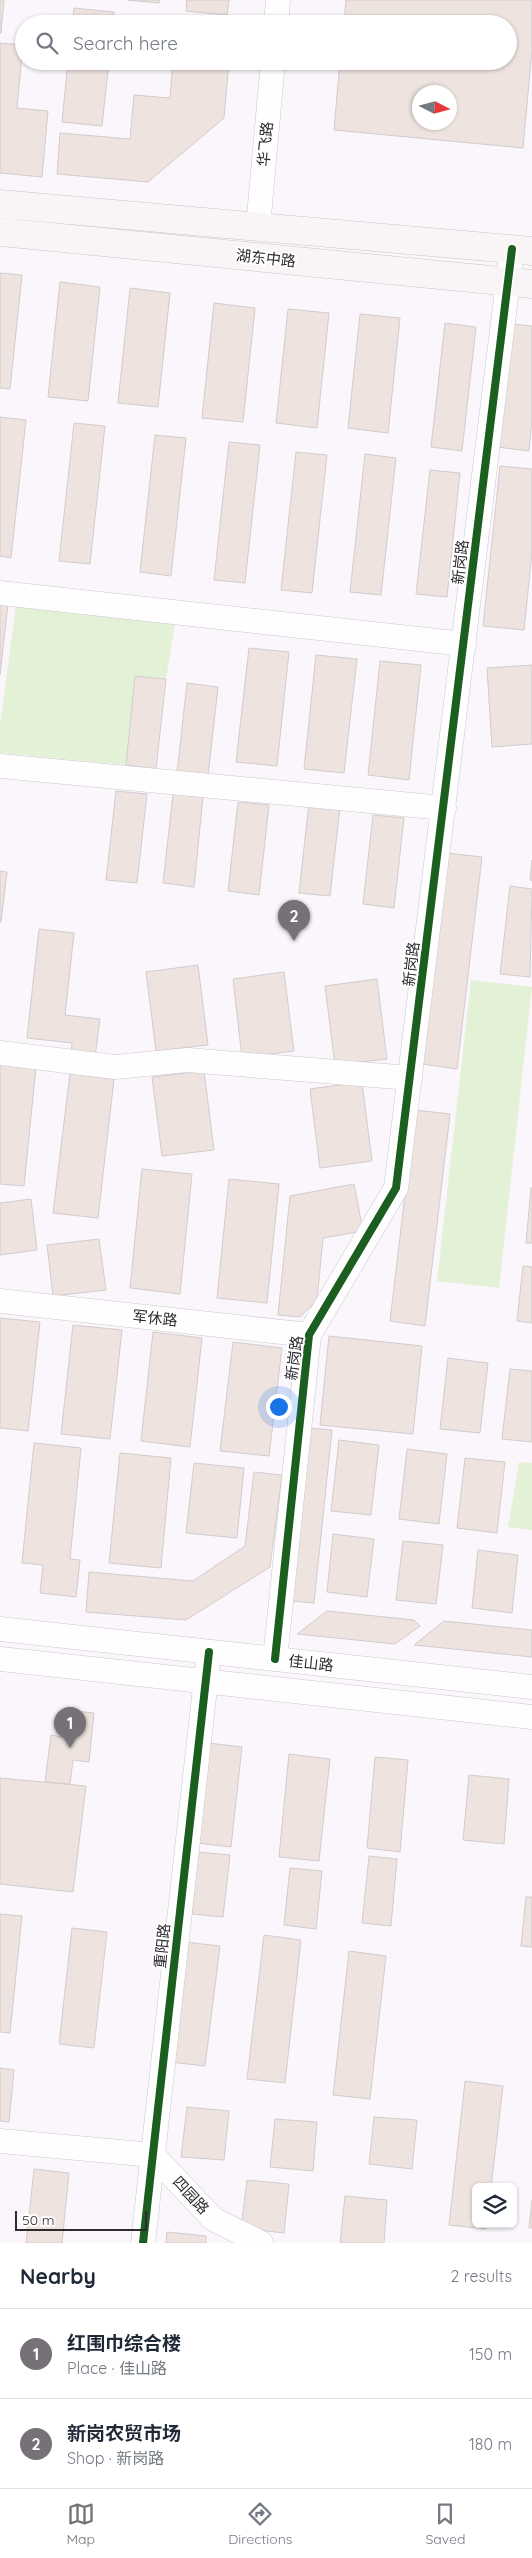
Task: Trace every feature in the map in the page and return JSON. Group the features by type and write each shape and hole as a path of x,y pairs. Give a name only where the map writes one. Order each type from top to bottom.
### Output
{"main road":[{"name":"湖东中路","path":"0,204 522,250"},
{"name":"湖东中路","path":"0,232 520,283"}],"street":[{"path":"277,15 278,0"},
{"name":"华飞路","path":"258,228 272,70"},
{"name":"新岗路","path":"275,1660 309,1335 396,1188 464,644 520,283 522,250"},
{"path":"0,592 464,644"},
{"path":"0,766 444,808"},
{"path":"0,1053 115,1066 188,1060 410,1078"},
{"name":"军休路","path":"0,1301 309,1335"},
{"name":"佳山路","path":"0,1630 532,1687"},
{"name":"重阳路","path":"143,2243 210,1652"},
{"name":"佳山路","path":"0,1659 532,1717"},
{"path":"0,2141 152,2155"},
{"name":"四园路","path":"152,2155 213,2220 261,2243"}],"green space":[{"path":"16,605 175,624 166,679 135,676 126,765 0,753 0,725"},
{"path":"471,980 532,987 499,1288 437,1281"},
{"path":"519,1462 532,1463 532,1530 508,1527"}],"building":[{"path":"0,0 4,0 1,33 0,33"},
{"path":"128,0 160,0 159,3"},
{"path":"187,0 229,0 227,15 186,11"},
{"path":"346,0 532,0 532,50 523,148 334,130 339,70 517,70 517,15 345,15"},
{"path":"74,8 114,12 114,15 73,15"},
{"path":"0,43 15,44 15,70 21,70 17,108 48,111 42,177 0,173"},
{"path":"67,70 108,70 102,126 62,122"},
{"path":"172,70 228,70 224,118 148,182 57,174 60,133 130,139 134,95 170,98"},
{"path":"0,273 22,275 10,389 0,388"},
{"path":"60,282 100,287 88,401 48,397"},
{"path":"130,288 170,293 158,407 118,403"},
{"path":"214,303 255,308 243,422 202,418"},
{"path":"288,309 329,313 317,428 276,423"},
{"path":"360,314 400,318 388,433 348,428"},
{"path":"445,323 476,327 462,451 431,447"},
{"path":"511,324 532,326 532,419 529,451 497,447"},
{"path":"0,417 26,420 11,558 0,556"},
{"path":"74,423 105,426 90,564 59,561"},
{"path":"155,435 186,438 171,576 140,572"},
{"path":"229,442 260,445 245,583 214,580"},
{"path":"296,452 327,455 312,593 281,590"},
{"path":"365,454 396,458 381,595 350,592"},
{"path":"500,466 532,469 532,553 524,630 483,626"},
{"path":"430,470 460,473 447,597 416,594"},
{"path":"0,603 8,604 0,675"},
{"path":"249,648 289,652 277,766 236,762"},
{"path":"316,655 357,659 344,773 304,769"},
{"path":"380,661 421,665 409,780 368,775"},
{"path":"532,665 532,744 492,747 487,668"},
{"path":"135,676 166,679 156,769 126,765"},
{"path":"187,683 218,687 208,776 177,773"},
{"path":"116,791 147,794 137,883 106,880"},
{"path":"173,794 203,797 194,887 163,883"},
{"path":"238,802 269,805 259,895 228,891"},
{"path":"309,803 340,807 330,896 299,893"},
{"path":"373,815 404,818 394,908 363,904"},
{"path":"447,853 482,857 457,1069 422,1064"},
{"path":"532,860 532,881 530,880"},
{"path":"0,871 7,872 1,922 0,922"},
{"path":"510,886 532,889 530,977 500,974"},
{"path":"39,929 74,933 65,1015 100,1019 95,1057 71,1054 72,1043 27,1038"},
{"path":"198,965 208,1045 156,1051 146,972"},
{"path":"284,972 294,1051 242,1058 233,979"},
{"path":"377,979 387,1059 335,1065 325,986"},
{"path":"0,1063 36,1067 24,1186 0,1184"},
{"path":"204,1071 214,1150 162,1156 152,1077"},
{"path":"70,1073 114,1079 98,1218 53,1213"},
{"path":"362,1082 372,1161 320,1168 310,1089"},
{"path":"415,1110 450,1114 425,1326 390,1321"},
{"path":"142,1169 192,1174 180,1294 130,1288"},
{"path":"229,1179 279,1184 267,1303 217,1298"},
{"path":"354,1184 363,1231 323,1238 317,1300 300,1317 278,1315 290,1196"},
{"path":"531,1188 532,1243 526,1243"},
{"path":"31,1199 37,1250 0,1255 0,1203"},
{"path":"99,1239 106,1290 53,1296 47,1245"},
{"path":"523,1266 532,1267 532,1323 517,1321"},
{"path":"0,1318 40,1322 28,1431 0,1428"},
{"path":"73,1325 122,1330 110,1439 61,1434"},
{"path":"153,1332 202,1338 190,1447 141,1441"},
{"path":"329,1336 422,1346 413,1434 320,1425"},
{"path":"233,1342 282,1348 269,1456 220,1451"},
{"path":"448,1358 488,1363 480,1433 440,1429"},
{"path":"510,1369 532,1371 532,1442 502,1439"},
{"path":"310,1428 332,1430 314,1603 292,1601"},
{"path":"339,1440 379,1445 371,1515 331,1511"},
{"path":"34,1443 81,1448 70,1559 80,1560 76,1597 40,1593 43,1565 22,1563"},
{"path":"407,1449 447,1454 439,1524 399,1519"},
{"path":"120,1453 171,1458 161,1568 109,1563"},
{"path":"465,1458 505,1462 497,1533 457,1528"},
{"path":"194,1463 244,1468 237,1538 186,1533"},
{"path":"254,1472 282,1475 270,1567 186,1620 86,1612 89,1572 193,1581 245,1546"},
{"path":"333,1534 374,1539 367,1597 327,1592"},
{"path":"403,1541 443,1545 436,1604 396,1600"},
{"path":"478,1550 518,1555 512,1613 472,1608"},
{"path":"327,1611 414,1620 420,1626 395,1644 297,1634"},
{"path":"444,1621 532,1630 532,1657 414,1645"},
{"path":"66,1710 94,1713 89,1762 73,1760 70,1784 45,1782 51,1735 62,1737"},
{"path":"208,1743 242,1747 231,1847 197,1843"},
{"path":"289,1754 330,1759 319,1861 279,1857"},
{"path":"375,1757 408,1760 400,1852 367,1848"},
{"path":"469,1775 509,1779 504,1844 463,1840"},
{"path":"0,1778 86,1786 73,1892 0,1884"},
{"path":"198,1852 230,1855 223,1917 192,1914"},
{"path":"369,1856 397,1859 391,1926 362,1923"},
{"path":"290,1868 322,1871 316,1929 284,1925"},
{"path":"526,1897 532,1897 532,1947 521,1946"},
{"path":"0,1914 22,1916 10,2033 0,2032"},
{"path":"72,1928 107,1932 94,2048 59,2044"},
{"path":"264,1935 301,1940 285,2083 247,2079"},
{"path":"185,1942 220,1946 205,2066 170,2062"},
{"path":"349,1951 386,1956 370,2099 333,2095"},
{"path":"0,2068 14,2070 9,2122 0,2121"},
{"path":"465,2081 503,2086 491,2183 472,2183 472,2227 449,2225"},
{"path":"187,2107 229,2111 224,2160 181,2157"},
{"path":"374,2117 417,2120 412,2169 369,2164"},
{"path":"275,2119 317,2122 313,2171 270,2167"},
{"path":"34,2169 69,2173 62,2243 26,2243"},
{"path":"247,2180 289,2184 284,2233 241,2228"},
{"path":"345,2196 387,2200 384,2243 340,2243"},
{"path":"532,2200 532,2228 529,2228"},
{"path":"167,2232 206,2236 206,2243 166,2243"}],"cycle path":[{"path":"275,1659 309,1335 396,1188 512,249"},
{"path":"143,2243 209,1652"}],"place":[{"name":"新岗农贸市场","path":"294,941"},
{"name":"红围巾综合楼","path":"70,1748"}]}
